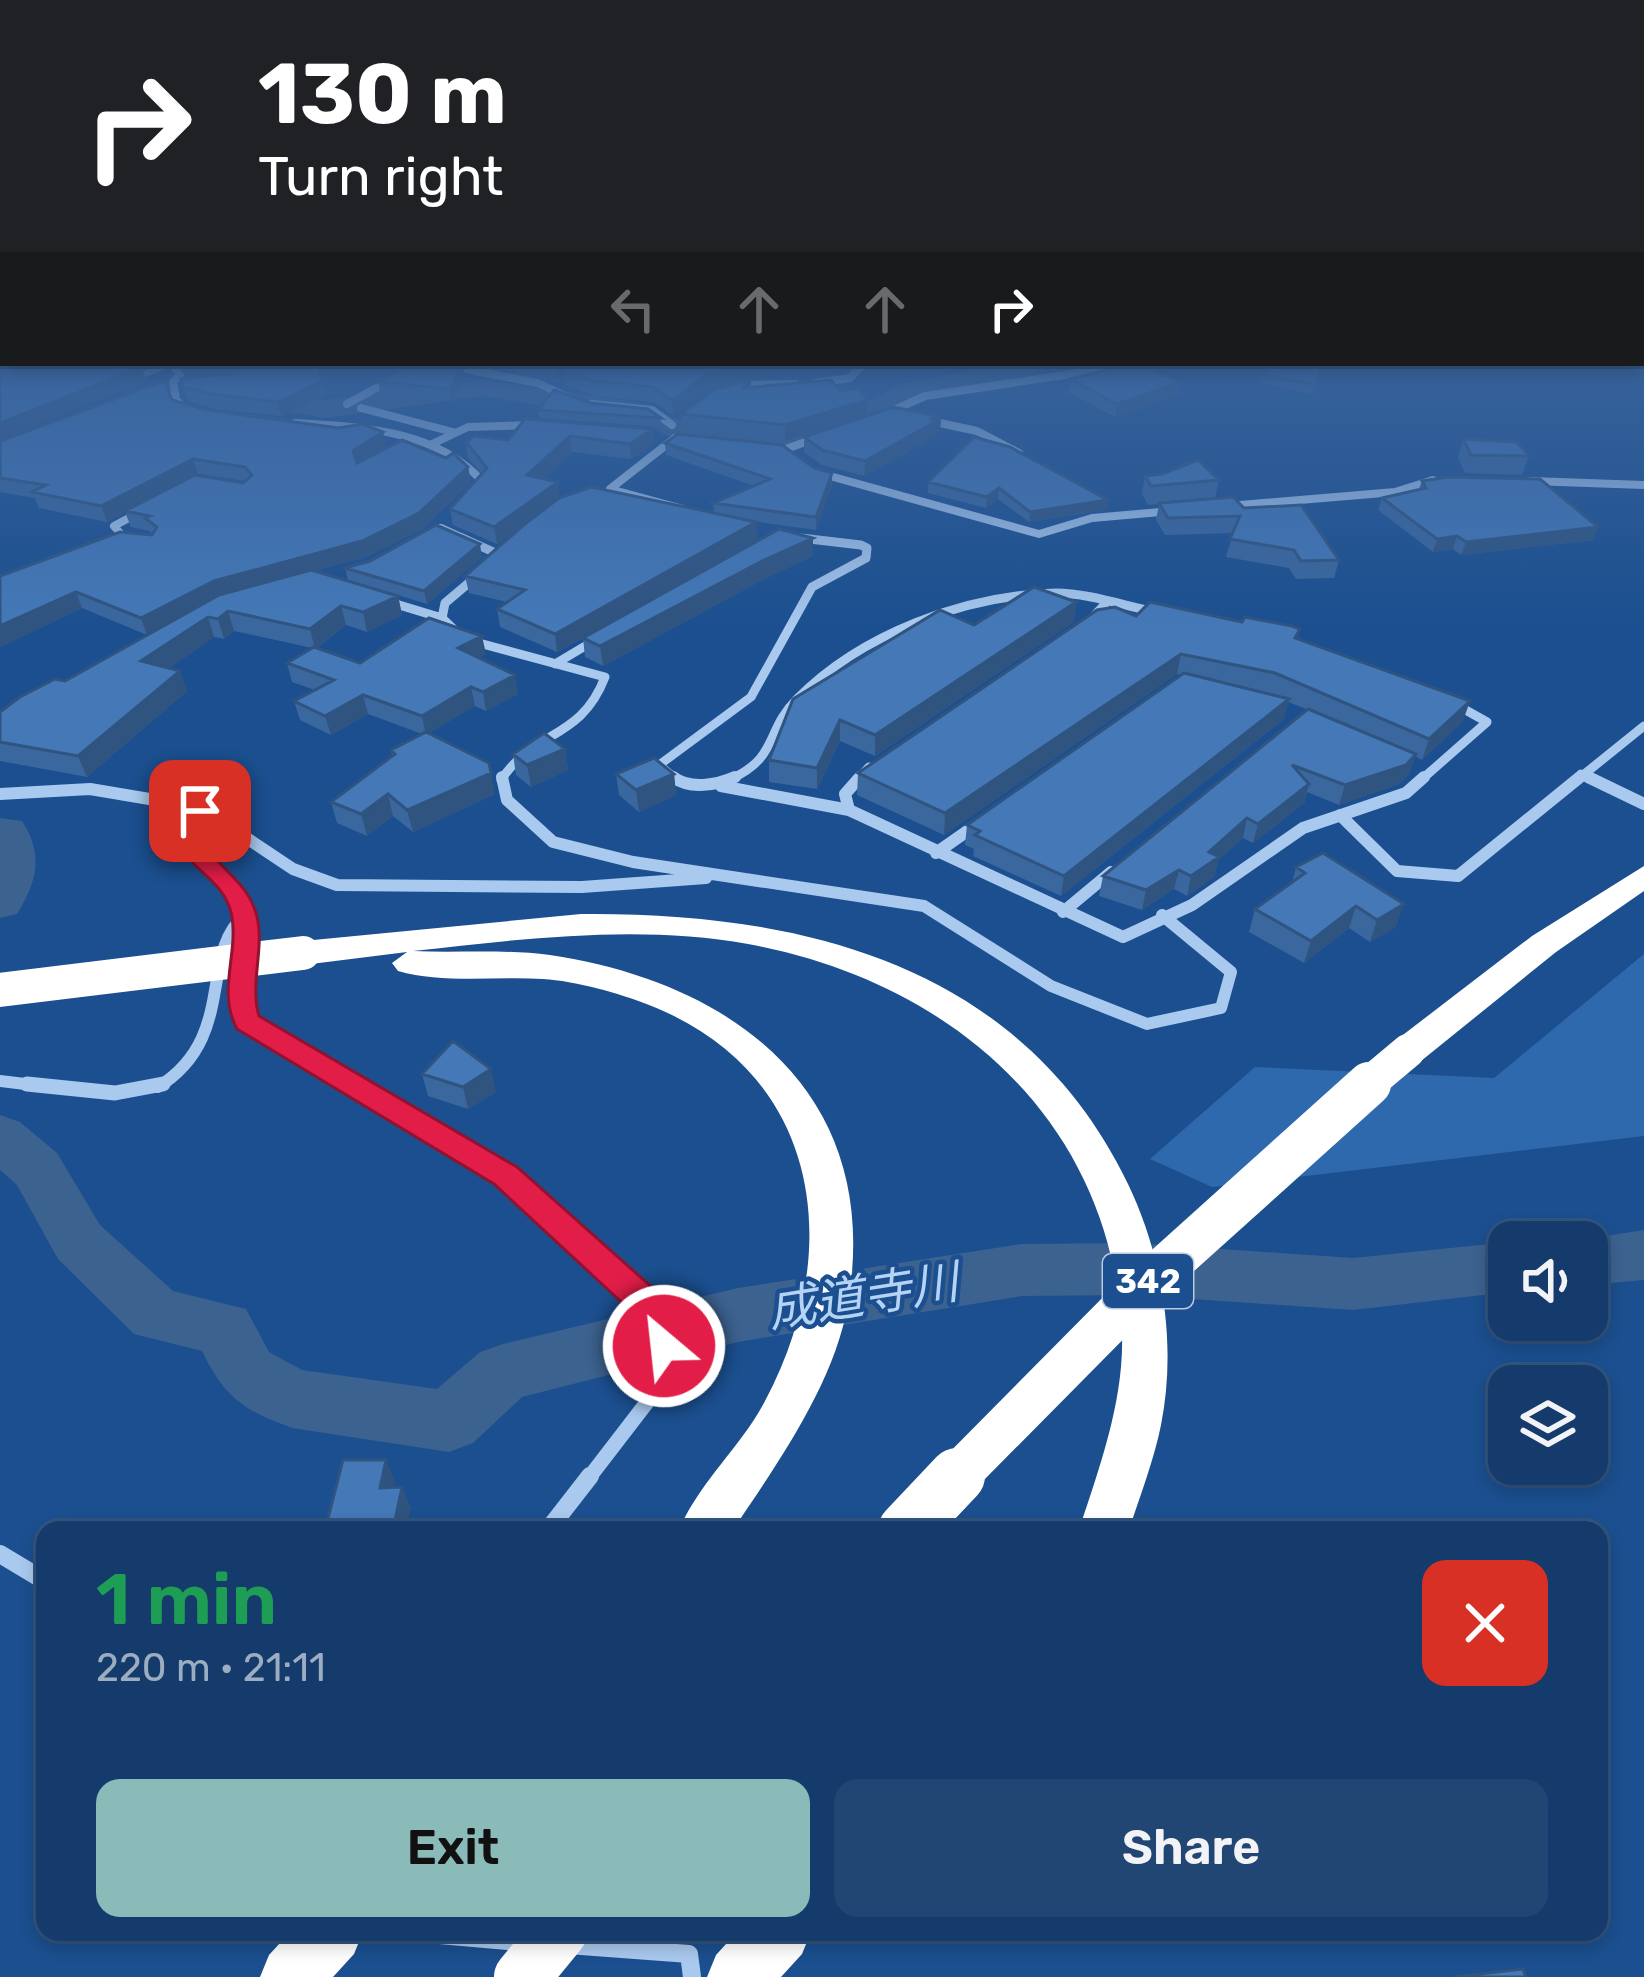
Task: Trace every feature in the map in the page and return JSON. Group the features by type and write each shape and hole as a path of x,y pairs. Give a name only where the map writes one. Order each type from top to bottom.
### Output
{"highway":[{"name":"342","path":"914,1521 1052,1372 1266,1168 1544,944 1644,876"},
{"path":"0,990 301,962 605,925 750,933 823,950 944,1001 998,1039 1082,1130 1117,1196 1137,1257 1148,1336 1145,1404 1125,1483 1108,1521"},
{"path":"0,1008 301,962 520,962 637,985 737,1037 773,1069 803,1108 825,1159 836,1221 832,1285 815,1352 780,1420 710,1521"},
{"path":"290,1977 324,1941"},
{"path":"522,1977 552,1941"},
{"path":"738,1977 772,1941"}],"street":[{"path":"396,450 411,442"},
{"path":"425,442 482,482 465,504"},
{"path":"589,498 610,489 660,442"},
{"path":"763,446 786,449 806,442"},
{"path":"998,442 1039,463"},
{"path":"786,449 798,460"},
{"path":"808,468 901,499 965,510 1039,534 1123,514 1191,509"},
{"path":"1214,507 1395,493 1447,480"},
{"path":"1516,480 1644,485"},
{"path":"610,489 692,514"},
{"path":"1110,502 1123,514"},
{"path":"125,539 114,526 156,504"},
{"path":"426,537 453,515"},
{"path":"440,528 498,554"},
{"path":"781,536 861,545 867,548 866,558 812,587 751,697 659,765 680,783 718,785 849,810 1123,937 1192,905 1303,828 1406,793 1487,722 1436,697"},
{"path":"107,546 125,539 145,540"},
{"path":"442,618 445,603 513,542"},
{"path":"718,785 758,767 793,702 857,650 959,608 1058,593 1176,615"},
{"path":"378,598 442,618 464,640 605,677 592,711 521,755 501,778 507,800 553,842 633,862 924,906 1051,986 1147,1024 1221,1008 1231,972 1162,915"},
{"path":"1086,625 1107,602"},
{"path":"555,664 616,629"},
{"path":"1340,814 1397,871 1458,877 1644,727"},
{"path":"849,810 845,794 860,773 879,761"},
{"path":"1406,762 1426,771"},
{"path":"1581,774 1644,804"},
{"path":"1,792 65,788 129,793 200,811 301,877 337,885 582,887 736,877"},
{"path":"200,811 191,834 194,850 227,882 244,916 240,999 247,1022 506,1175 661,1317 668,1376 555,1521"},
{"path":"936,853 992,814"},
{"path":"1063,912 1118,867"},
{"path":"0,1081 135,1094 172,1080 202,1043 221,995 227,930 244,916"},
{"path":"0,1554 36,1575"},
{"path":"522,1941 689,1954 692,1977"}],"shaded area":[{"path":"1644,954 1644,1136 1212,1187 1150,1159 1255,1067 1494,1078"}],"building":[{"path":"0,442 367,442 353,451 357,463 398,442 408,442 446,458 453,453 468,467 419,513 362,541 214,581 141,618 76,592 0,626 0,576 120,532 152,535 157,527 145,518 150,516 125,511 195,475 243,483 252,475 245,467 193,459 101,506 32,492 46,485 0,478"},
{"path":"466,442 563,442 527,475 558,482 494,527 450,509 487,468"},
{"path":"811,442 899,442 865,461 822,450"},
{"path":"969,442 993,442 1108,500 1030,512 999,488 987,497 928,482"},
{"path":"1465,442 1517,442 1529,456 1471,455"},
{"path":"665,443 782,445 814,468 832,473 816,517 713,503 770,479"},
{"path":"1198,460 1219,480 1151,486 1145,476 1162,474"},
{"path":"1540,479 1598,527 1466,542 1457,536 1437,539 1382,498 1426,488 1422,481"},
{"path":"591,487 756,522 555,634 497,609 525,590 465,576 559,498"},
{"path":"1233,497 1244,508 1301,505 1339,560 1301,561 1294,550 1230,539 1240,516 1168,518 1159,503"},
{"path":"436,525 480,544 424,591 345,568 370,561"},
{"path":"779,529 813,538 600,646 583,638"},
{"path":"311,570 398,596 363,612 341,606 310,629 228,611 218,619 208,617 141,661 180,671 78,756 0,742 0,712 20,697 55,679 65,681 219,595"},
{"path":"1034,587 1076,602 875,735 840,720 817,768 769,760 793,699 940,610 974,625"},
{"path":"1150,602 1242,622 1245,617 1292,626 1300,629 1295,638 1470,701 1429,739 1275,673 1181,654 945,813 858,773 1097,610 1115,607 1136,616"},
{"path":"429,618 482,636 458,648 515,675 483,692 471,687 422,716 363,695 325,716 294,701 334,680 287,663 314,647 360,663"},
{"path":"1184,673 1289,699 1064,876 975,835 980,831 967,825"},
{"path":"1308,709 1416,754 1406,765 1345,785 1292,765 1309,784 1258,824 1247,818 1209,852 1219,857 1191,876 1179,870 1146,890 1103,876"},
{"path":"426,732 489,763 491,773 407,810 388,794 361,814 331,802 395,754 391,750"},
{"path":"544,733 565,749 527,765 513,754"},
{"path":"654,758 674,774 636,790 616,774"},
{"path":"1323,853 1404,904 1377,920 1356,906 1311,941 1255,909 1305,873 1296,867"},
{"path":"453,1041 491,1069 463,1087 422,1074"},
{"path":"343,1460 386,1460 380,1488 402,1487 395,1521 327,1521"},
{"path":"1523,1969 1526,1977 1453,1977"}],"waterway":[{"name":"成道寺川","path":"0,831 6,831 11,840 14,858 0,903"},
{"name":"成道寺川","path":"0,1137 37,1169 79,1242 156,1315 223,1328 246,1373 292,1398 449,1421 503,1373 738,1315 1022,1270 1133,1269 1353,1284 1488,1269"},
{"name":"成道寺川","path":"1608,1258 1644,1255"}],"route":[{"path":"200,811 191,834 194,850 227,882 244,916 240,999 247,1022 315,1066 376,1094 506,1175 661,1317 664,1346"}]}
